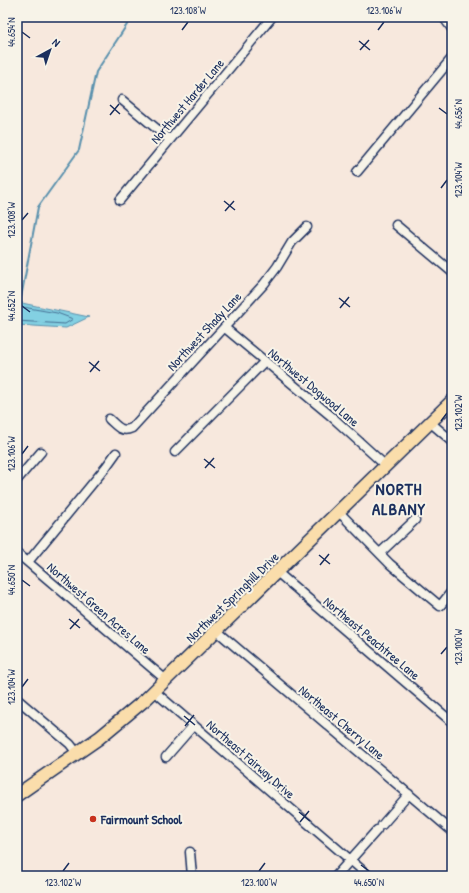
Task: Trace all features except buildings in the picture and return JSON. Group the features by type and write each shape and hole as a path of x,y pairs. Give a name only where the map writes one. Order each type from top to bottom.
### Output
{"main road":[{"name":"Northwest Springhill Drive","path":"17,795 125,717 154,691 452,402"}],"street":[{"name":"Northwest Harder Lane","path":"120,200 169,139 272,17"},
{"path":"444,17 452,28"},
{"path":"356,172 452,58"},
{"path":"122,100 169,139"},
{"path":"396,225 452,272"},
{"name":"Northwest Shady Lane","path":"109,419 120,430 124,431 132,428 165,390 225,328 264,284 277,267 292,242 307,227"},
{"name":"Northwest Dogwood Lane","path":"225,328 386,466"},
{"path":"175,452 265,361"},
{"path":"431,423 452,441"},
{"path":"17,480 41,452"},
{"path":"28,562 116,453"},
{"path":"340,512 380,553 440,606 452,591"},
{"path":"380,553 415,520"},
{"name":"Northwest Green Acres Lane","path":"17,553 70,600 166,680"},
{"name":"Northeast Peachtree Lane","path":"277,572 452,722"},
{"name":"Northeast Cherry Lane","path":"217,631 452,831"},
{"name":"Northeast Fairway Drive","path":"154,691 369,876"},
{"path":"17,699 70,744 77,753"},
{"path":"166,757 193,726"},
{"path":"336,876 351,861 409,794"},
{"path":"190,852 192,876"}],"water":[{"path":"17,302 89,317 66,328 17,325"}],"waterway":[{"path":"20,303 38,207 79,150 96,72 132,17"}],"place":[{"name":"Fairmount School","path":"93,819"}],"district":[{"name":"NORTH ALBANY","path":"399,499"}]}
